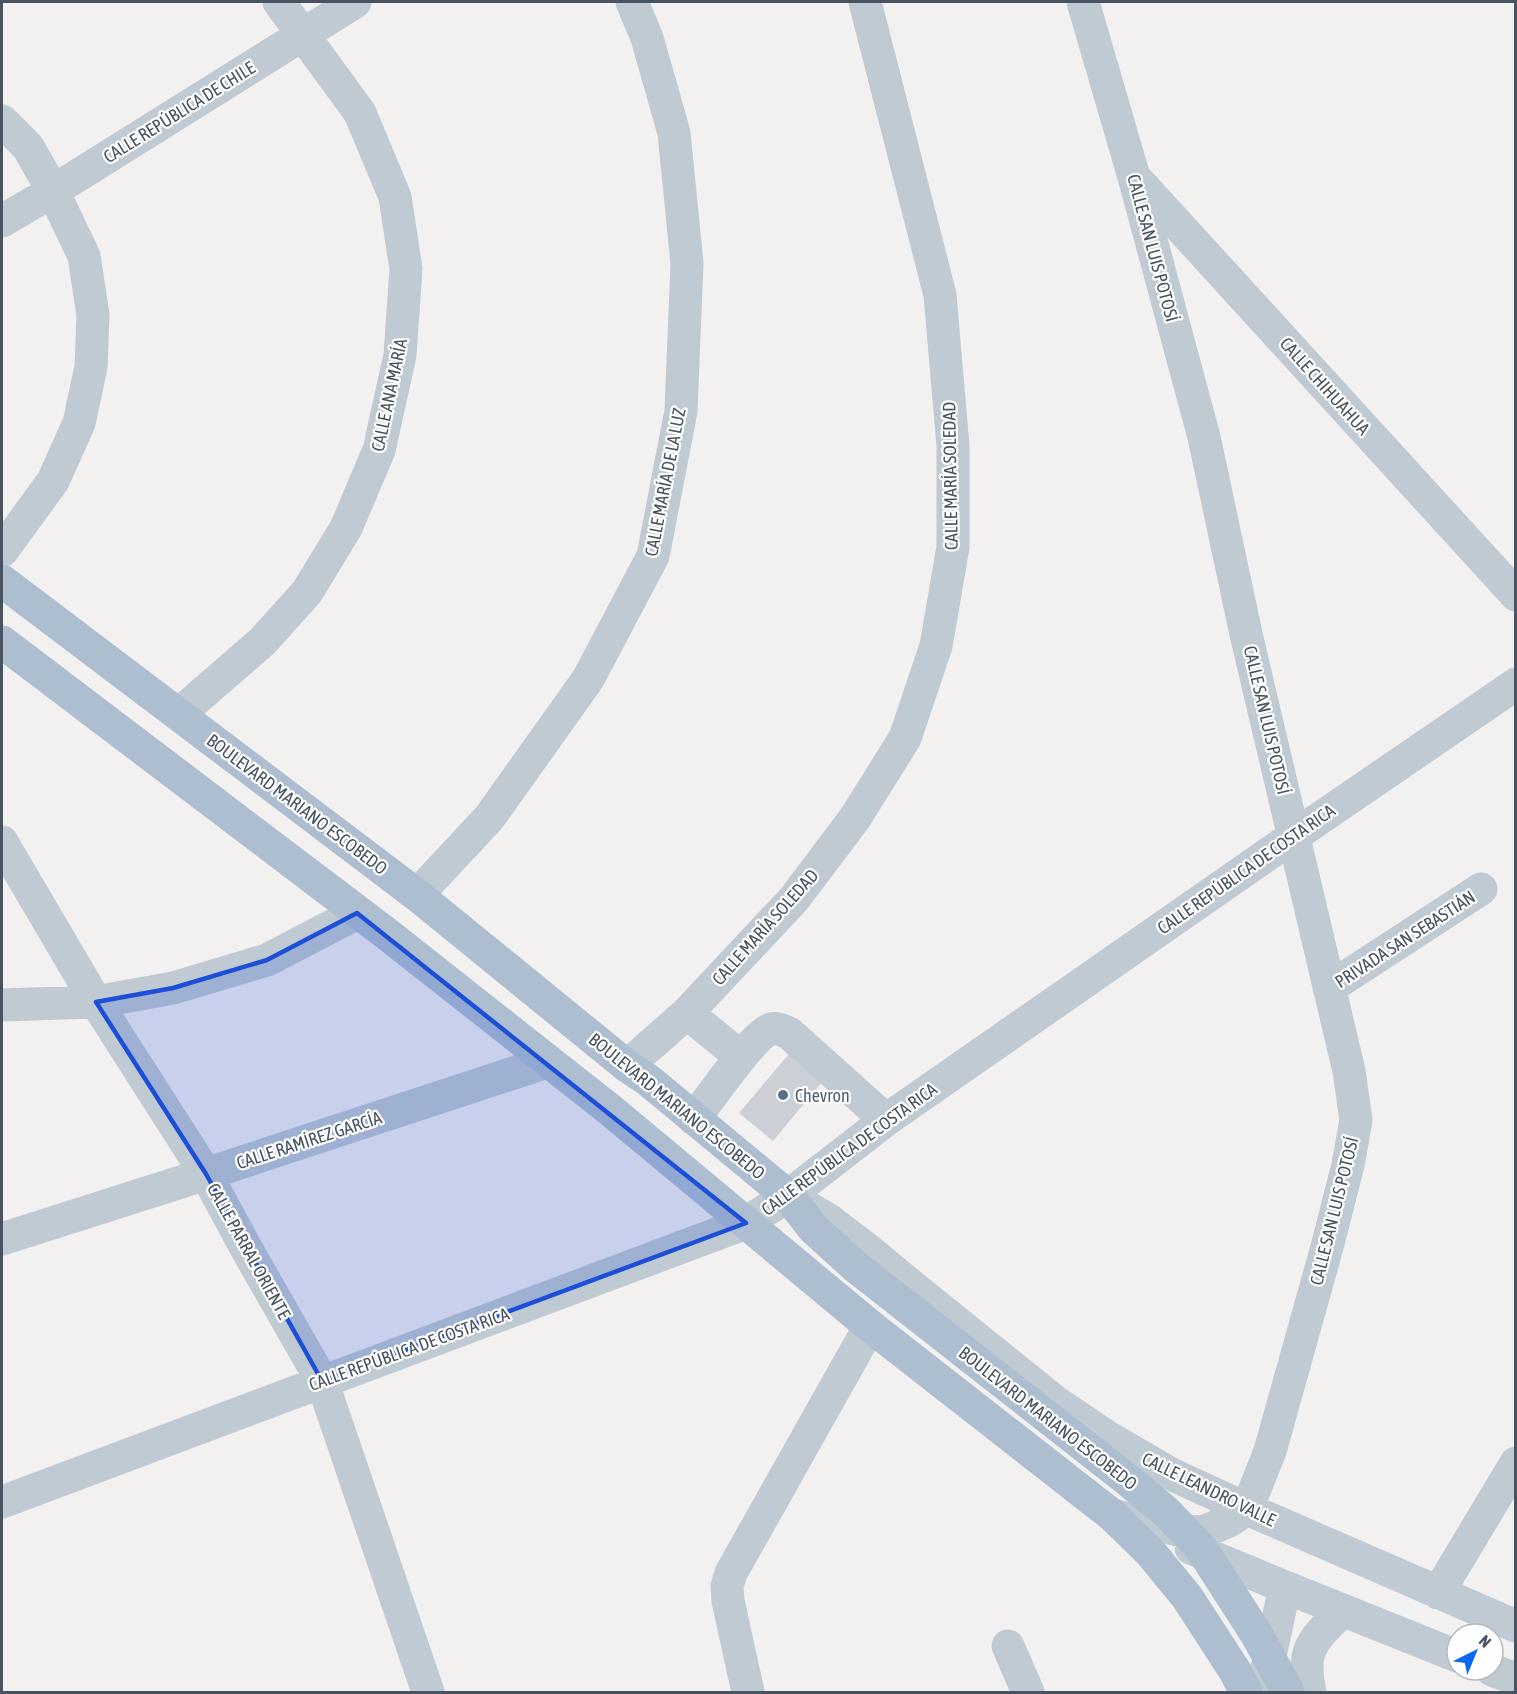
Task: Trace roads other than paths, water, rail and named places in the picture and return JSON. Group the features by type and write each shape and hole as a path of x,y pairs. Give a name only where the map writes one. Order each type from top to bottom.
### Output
{"main road":[{"name":"BOULEVARD MARIANO ESCOBEDO","path":"2,581 417,896 627,1066 648,1080 788,1196 814,1229 856,1267 1129,1480 1166,1512 1201,1548 1257,1635 1288,1692"},
{"name":"BOULEVARD MARIANO ESCOBEDO","path":"2,642 387,934 609,1109 870,1326 1112,1515 1150,1552 1187,1597 1246,1692"}],"street":[{"name":"CALLE ANA MARÍA","path":"179,714 263,641 307,592 346,528 379,450 400,354 406,269 395,197 360,113 304,33 279,2"},
{"name":"CALLE REPÚBLICA DE CHILE","path":"2,221 355,2"},
{"name":"CALLE MARÍA DE LA LUZ","path":"417,896 489,818 588,679 652,556 681,411 687,263 674,133 647,38 632,2"},
{"name":"CALLE MARÍA SOLEDAD","path":"627,1066 687,1013 794,899 855,818 905,738 936,646 953,547 953,446 940,295 866,2"},
{"name":"CALLE SAN LUIS POTOSÍ","path":"1083,2 1134,177 1204,437 1246,634 1349,1071 1356,1120 1348,1165 1327,1247 1270,1451 1247,1509"},
{"path":"2,121 28,147 53,191 84,256 93,315 91,367 79,423 53,481 2,551"},
{"name":"CALLE CHIHUAHUA","path":"1134,177 1515,595"},
{"name":"CALLE REPÚBLICA DE COSTA RICA","path":"2,1502 746,1223 788,1196 886,1120 1515,684"},
{"name":"CALLE PARRAL ORIENTE","path":"2,842 96,1002 206,1174 322,1381 428,1692"},
{"name":"PRIVADA SAN SEBASTIÁN","path":"1329,988 1481,889"},
{"path":"2,1005 96,1002 172,988 267,960 357,913"},
{"path":"687,1013 741,1057"},
{"path":"694,1119 741,1057 763,1034 770,1029 779,1029 789,1033 886,1120"},
{"name":"CALLE RAMÍREZ GARCÍA","path":"2,1239 547,1062"},
{"name":"CALLE LEANDRO VALLE","path":"788,1196 829,1220 1057,1403 1106,1436 1171,1474 1515,1626"},
{"path":"748,1692 728,1601 727,1586 731,1573 870,1326"},
{"path":"1438,1593 1515,1463"},
{"path":"1112,1515 1182,1531 1203,1532 1229,1521 1247,1509"},
{"path":"1112,1515 1445,1651"},
{"path":"1257,1692 1268,1665 1285,1587"},
{"path":"1310,1692 1306,1675 1307,1658 1312,1645 1318,1635 1343,1610"},
{"path":"1008,1646 1028,1692"}],"place":[{"name":"Chevron","path":"783,1095"}]}
